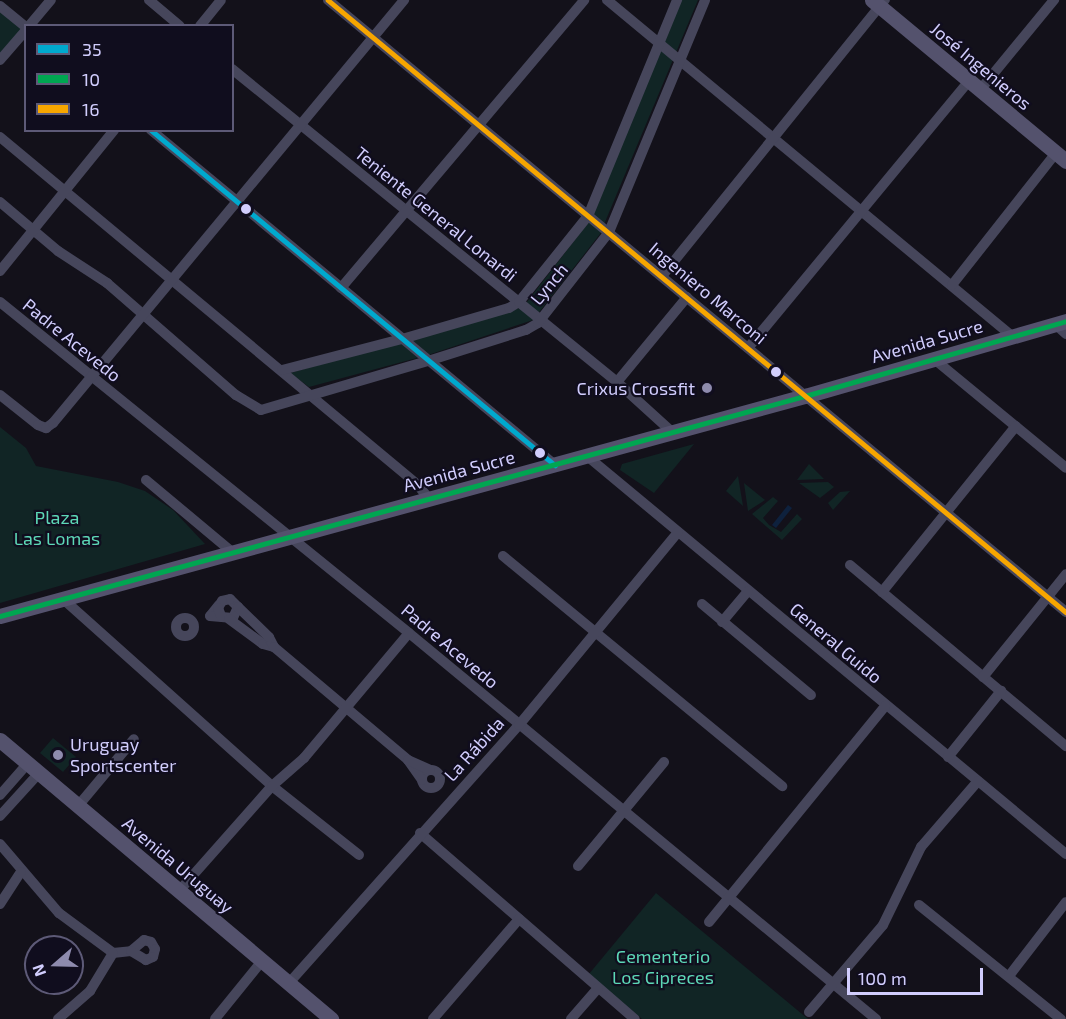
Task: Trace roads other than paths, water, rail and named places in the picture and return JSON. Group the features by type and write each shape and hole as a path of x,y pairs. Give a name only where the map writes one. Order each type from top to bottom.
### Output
{"main road":[{"name":"José Ingenieros","path":"879,2 1061,157"},
{"name":"Avenida Sucre","path":"0,616 1013,337 1062,326"},
{"name":"Avenida Uruguay","path":"0,740 331,1019"}],"street":[{"path":"30,24 51,0"},
{"path":"149,0 178,24"},
{"path":"202,24 221,0"},
{"name":"Ingeniero Marconi","path":"328,0 1066,612"},
{"path":"0,394 38,425 46,428 92,379 404,0"},
{"path":"341,288 584,0"},
{"path":"607,0 1013,337"},
{"name":"Lynch","path":"282,370 402,339 508,308 519,302 588,216 676,0"},
{"name":"Lynch","path":"144,314 236,395 261,410 526,330 541,320 609,232 705,0"},
{"path":"748,348 862,212 1054,0"},
{"path":"662,276 774,138 879,2"},
{"path":"0,6 24,25"},
{"path":"0,60 24,31"},
{"name":"Teniente General Lonardi","path":"234,71 617,381 672,432"},
{"path":"0,271 112,132"},
{"path":"153,132 555,465"},
{"path":"0,137 282,370 417,484 429,499"},
{"path":"952,285 1061,157"},
{"path":"0,202 58,251 99,278 144,314"},
{"path":"617,381 687,297"},
{"name":"Padre Acevedo","path":"0,302 92,379 409,633 876,1019"},
{"path":"934,359 1066,468"},
{"path":"882,592 1016,426"},
{"name":"General Guido","path":"587,456 1066,854"},
{"path":"146,480 232,552"},
{"name":"La Rábida","path":"289,983 420,833 519,725 678,532"},
{"path":"503,556 597,631 782,786"},
{"path":"850,565 1066,746"},
{"path":"983,677 1066,574"},
{"path":"722,622 748,591"},
{"path":"63,598 272,786 359,855"},
{"path":"209,618 230,599 269,637 274,647 408,760 428,788 435,788 440,784 439,774 408,760"},
{"path":"702,604 811,695"},
{"path":"209,618 236,615 238,607"},
{"path":"209,618 274,647"},
{"path":"179,891 272,786 304,758 409,633"},
{"path":"948,757 1001,691"},
{"path":"709,922 885,705"},
{"path":"78,806 134,739"},
{"path":"578,866 664,762"},
{"path":"0,795 33,768"},
{"path":"0,816 33,768"},
{"path":"422,780 424,774 430,770"},
{"path":"809,1012 883,925 921,847 978,781"},
{"path":"420,833 635,1019"},
{"path":"0,844 21,872 59,913 113,953 130,951"},
{"path":"0,904 21,872"},
{"path":"1009,976 1020,958 1066,902"},
{"path":"919,905 1060,1019"},
{"path":"433,1019 519,919"},
{"path":"58,1019 90,991 113,953"},
{"path":"215,1019 262,961"},
{"path":"571,1019 598,988"}],"water":[{"path":"788,505 792,508 776,528 772,525"}],"place":[{"name":"Crixus Crossfit","path":"707,388"},
{"name":"Uruguay Sportscenter","path":"58,755"}],"park label":[{"name":"Plaza Las Lomas","path":"57,528"},
{"name":"Cementerio Los Cipreces","path":"663,967"}]}
